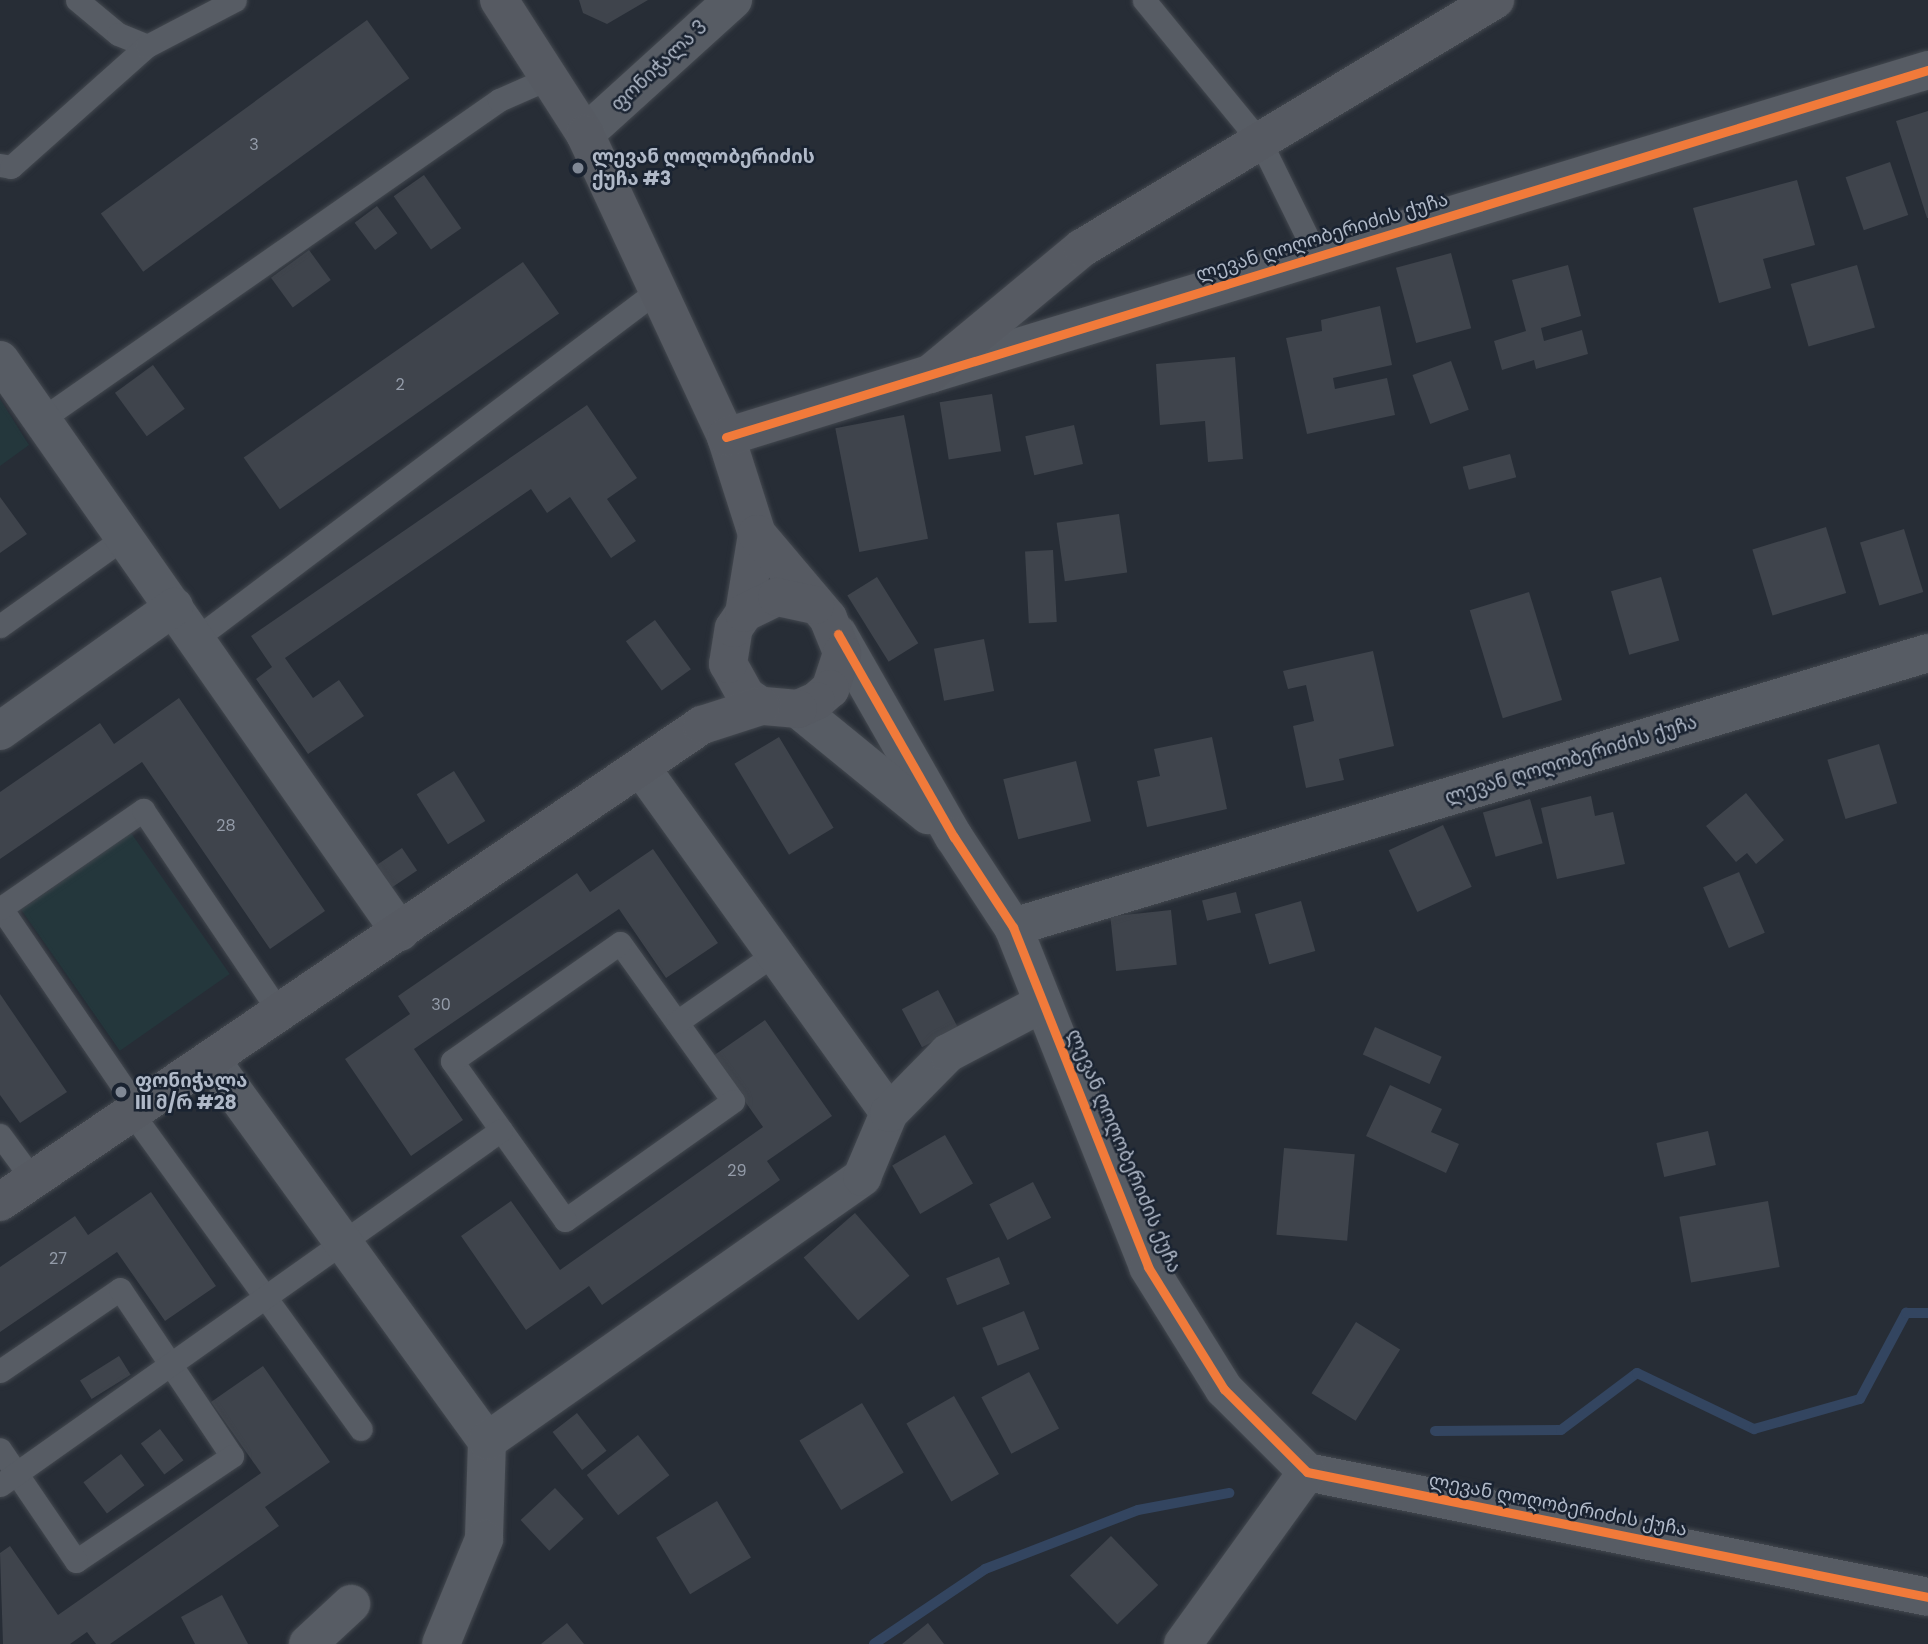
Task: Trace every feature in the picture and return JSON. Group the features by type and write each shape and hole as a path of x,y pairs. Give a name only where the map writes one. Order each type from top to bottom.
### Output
{"street":[{"path":"0,1202 642,769 702,725 816,701 834,680 842,653 838,634 757,534 726,437 662,287 586,134 499,0"},
{"name":"ფონიჭალა 3","path":"586,134 733,0"},
{"path":"930,374 1082,248 1495,0"},
{"name":"ლევან ღოღობერიძის ქუჩა","path":"726,437 1928,70"},
{"path":"0,360 39,421 198,637 400,932"},
{"path":"757,534 744,613 728,646 728,664 735,681 780,707"},
{"path":"744,613 778,597 814,605"},
{"path":"0,731 174,607"},
{"name":"ლევან ღოღობერიძის ქუჩა","path":"838,634 954,837 1013,927 1149,1267 1224,1389 1307,1472 1928,1597"},
{"name":"ლევან ღოღობერიძის ქუჩა","path":"1013,927 1928,653"},
{"path":"642,769 728,664"},
{"name":"ლევან ღოღობერიძის ქუჩა","path":"780,707 954,837"},
{"path":"642,769 889,1113"},
{"path":"487,1441 862,1177 889,1113 948,1053 1043,1003"},
{"path":"211,1060 487,1441 484,1539 441,1644"},
{"path":"1183,1644 1307,1472"},
{"path":"308,1644 351,1604"}],"lane":[{"path":"77,0 118,34 147,46"},
{"path":"0,165 11,167 147,46 235,0"},
{"path":"1144,0 1261,142 1317,257"},
{"path":"39,421 499,100 549,78"},
{"path":"198,637 662,287"},
{"path":"0,626 125,537"},
{"path":"280,1013 143,810 1,908 135,1111 264,1299 361,1429"},
{"path":"620,943 733,1101 565,1220 501,1130 452,1061 620,943"},
{"path":"677,1022 775,954"},
{"path":"8,1479 501,1130"},
{"path":"0,1135 33,1180"},
{"path":"0,1371 120,1289 232,1456 76,1561 8,1479 0,1449"}],"green space":[{"path":"0,399 29,445 0,466"},
{"path":"131,833 230,974 120,1051 21,910"}],"building":[{"path":"579,0 648,0 607,24 583,13"},
{"path":"367,20 409,78 143,272 101,213"},
{"path":"1928,111 1928,218 1927,218 1896,121"},
{"path":"1890,162 1908,215 1864,230 1846,177"},
{"path":"424,175 461,228 431,249 394,196"},
{"path":"1797,180 1815,245 1763,259 1771,288 1719,303 1693,208"},
{"path":"377,206 397,233 375,250 355,223"},
{"path":"309,250 331,280 293,308 271,278"},
{"path":"1451,253 1471,328 1416,343 1396,268"},
{"path":"523,262 559,314 280,509 244,458"},
{"path":"1568,265 1581,316 1541,328 1544,341 1582,330 1588,354 1536,369 1534,360 1502,370 1494,341 1526,331 1512,280"},
{"path":"1857,265 1875,327 1809,347 1791,284"},
{"path":"1380,306 1392,365 1333,378 1335,389 1387,378 1395,415 1307,434 1286,338 1322,331 1321,320"},
{"path":"1235,357 1243,459 1208,462 1205,421 1160,425 1156,364"},
{"path":"1451,361 1469,410 1430,424 1412,375"},
{"path":"153,365 185,409 147,436 115,393"},
{"path":"992,394 1001,451 949,460 940,402"},
{"path":"587,405 637,478 607,499 636,541 611,558 570,497 547,513 531,489 285,658 313,698 339,680 364,716 308,754 256,679 272,667 251,636"},
{"path":"904,415 928,539 859,552 835,428"},
{"path":"1074,425 1083,464 1034,475 1025,436"},
{"path":"1510,454 1516,477 1469,490 1463,467"},
{"path":"0,497 27,534 0,553"},
{"path":"1119,514 1127,572 1065,581 1057,523"},
{"path":"1826,527 1846,593 1773,615 1752,550"},
{"path":"1904,529 1923,592 1879,606 1860,542"},
{"path":"1053,550 1057,622 1029,623 1025,551"},
{"path":"877,577 918,643 889,662 847,596"},
{"path":"1661,577 1679,640 1629,655 1611,591"},
{"path":"1529,592 1562,700 1503,718 1470,610"},
{"path":"655,620 691,669 662,691 626,641"},
{"path":"984,639 994,691 944,701 934,649"},
{"path":"1373,651 1394,746 1339,759 1344,780 1306,788 1293,726 1314,721 1306,685 1288,689 1283,671"},
{"path":"179,698 325,911 270,949 142,762 0,859 0,792 100,723 114,744"},
{"path":"779,737 834,828 789,855 734,764"},
{"path":"1212,737 1227,809 1147,827 1137,781 1160,776 1154,749"},
{"path":"1879,744 1897,803 1845,819 1827,760"},
{"path":"1076,761 1091,821 1018,839 1003,779"},
{"path":"454,771 485,821 448,844 417,794"},
{"path":"1746,793 1784,840 1756,864 1747,853 1736,862 1706,826"},
{"path":"1591,796 1595,816 1613,812 1625,864 1557,879 1541,808"},
{"path":"1530,799 1543,843 1496,857 1483,813"},
{"path":"1443,825 1472,887 1417,912 1389,850"},
{"path":"402,848 417,870 388,890 373,868"},
{"path":"653,849 718,943 666,978 619,909 414,1049 463,1120 411,1156 345,1059 410,1014 398,996 577,873 590,892"},
{"path":"1739,872 1765,933 1729,948 1703,887"},
{"path":"1236,892 1241,912 1207,921 1202,900"},
{"path":"1301,901 1315,951 1269,964 1255,914"},
{"path":"1171,910 1177,965 1116,971 1110,916"},
{"path":"938,990 958,1028 922,1047 902,1009"},
{"path":"0,994 67,1092 20,1123 0,1095"},
{"path":"765,1020 832,1116 767,1161 780,1180 602,1305 589,1286 526,1330 461,1236 511,1201 560,1270 763,1127 713,1056"},
{"path":"1375,1027 1442,1057 1429,1084 1363,1054"},
{"path":"1390,1085 1442,1109 1431,1132 1459,1144 1446,1173 1366,1136"},
{"path":"1708,1131 1716,1165 1664,1177 1656,1143"},
{"path":"945,1135 973,1183 920,1214 892,1166"},
{"path":"1284,1148 1355,1154 1347,1241 1276,1235"},
{"path":"1033,1182 1051,1218 1008,1240 989,1204"},
{"path":"151,1192 216,1286 165,1321 117,1252 0,1332 0,1267 75,1216 88,1235"},
{"path":"1768,1201 1780,1267 1691,1283 1679,1217"},
{"path":"855,1213 909,1276 858,1320 804,1258"},
{"path":"999,1257 1010,1284 957,1305 946,1278"},
{"path":"1024,1311 1039,1349 998,1366 982,1328"},
{"path":"1356,1322 1400,1350 1356,1421 1311,1393"},
{"path":"119,1356 131,1375 92,1399 80,1380"},
{"path":"263,1366 330,1462 265,1507 279,1526 110,1644 96,1644 87,1632 70,1644 3,1644 0,1553 10,1546 58,1615 261,1473 211,1402"},
{"path":"1029,1372 1059,1429 1011,1454 981,1397"},
{"path":"954,1396 999,1474 951,1501 906,1424"},
{"path":"862,1403 904,1472 841,1510 799,1441"},
{"path":"577,1413 607,1451 582,1470 553,1432"},
{"path":"160,1429 183,1460 164,1475 141,1443"},
{"path":"638,1435 669,1475 618,1515 587,1475"},
{"path":"121,1454 144,1485 107,1513 83,1482"},
{"path":"555,1488 584,1519 549,1551 521,1520"},
{"path":"717,1501 751,1558 690,1594 656,1538"},
{"path":"1111,1536 1158,1585 1117,1625 1070,1576"},
{"path":"222,1595 248,1644 195,1644 181,1617"},
{"path":"567,1623 584,1644 541,1644"},
{"path":"928,1623 944,1644 902,1644"}],"waterway":[{"path":"1435,1431 1561,1430 1637,1373 1754,1429 1860,1399 1906,1313 1928,1313"},
{"path":"874,1644 985,1569 1138,1510 1229,1493"}],"cycle path":[{"path":"726,437 1928,70"},
{"path":"838,634 954,837 1013,927 1148,1267 1224,1389 1307,1472 1928,1597"}],"place":[{"name":"ლევან ღოღობერიძის ქუჩა #3","path":"578,168"},
{"name":"ფონიჭალა III მ/რ #28","path":"121,1092"}]}
